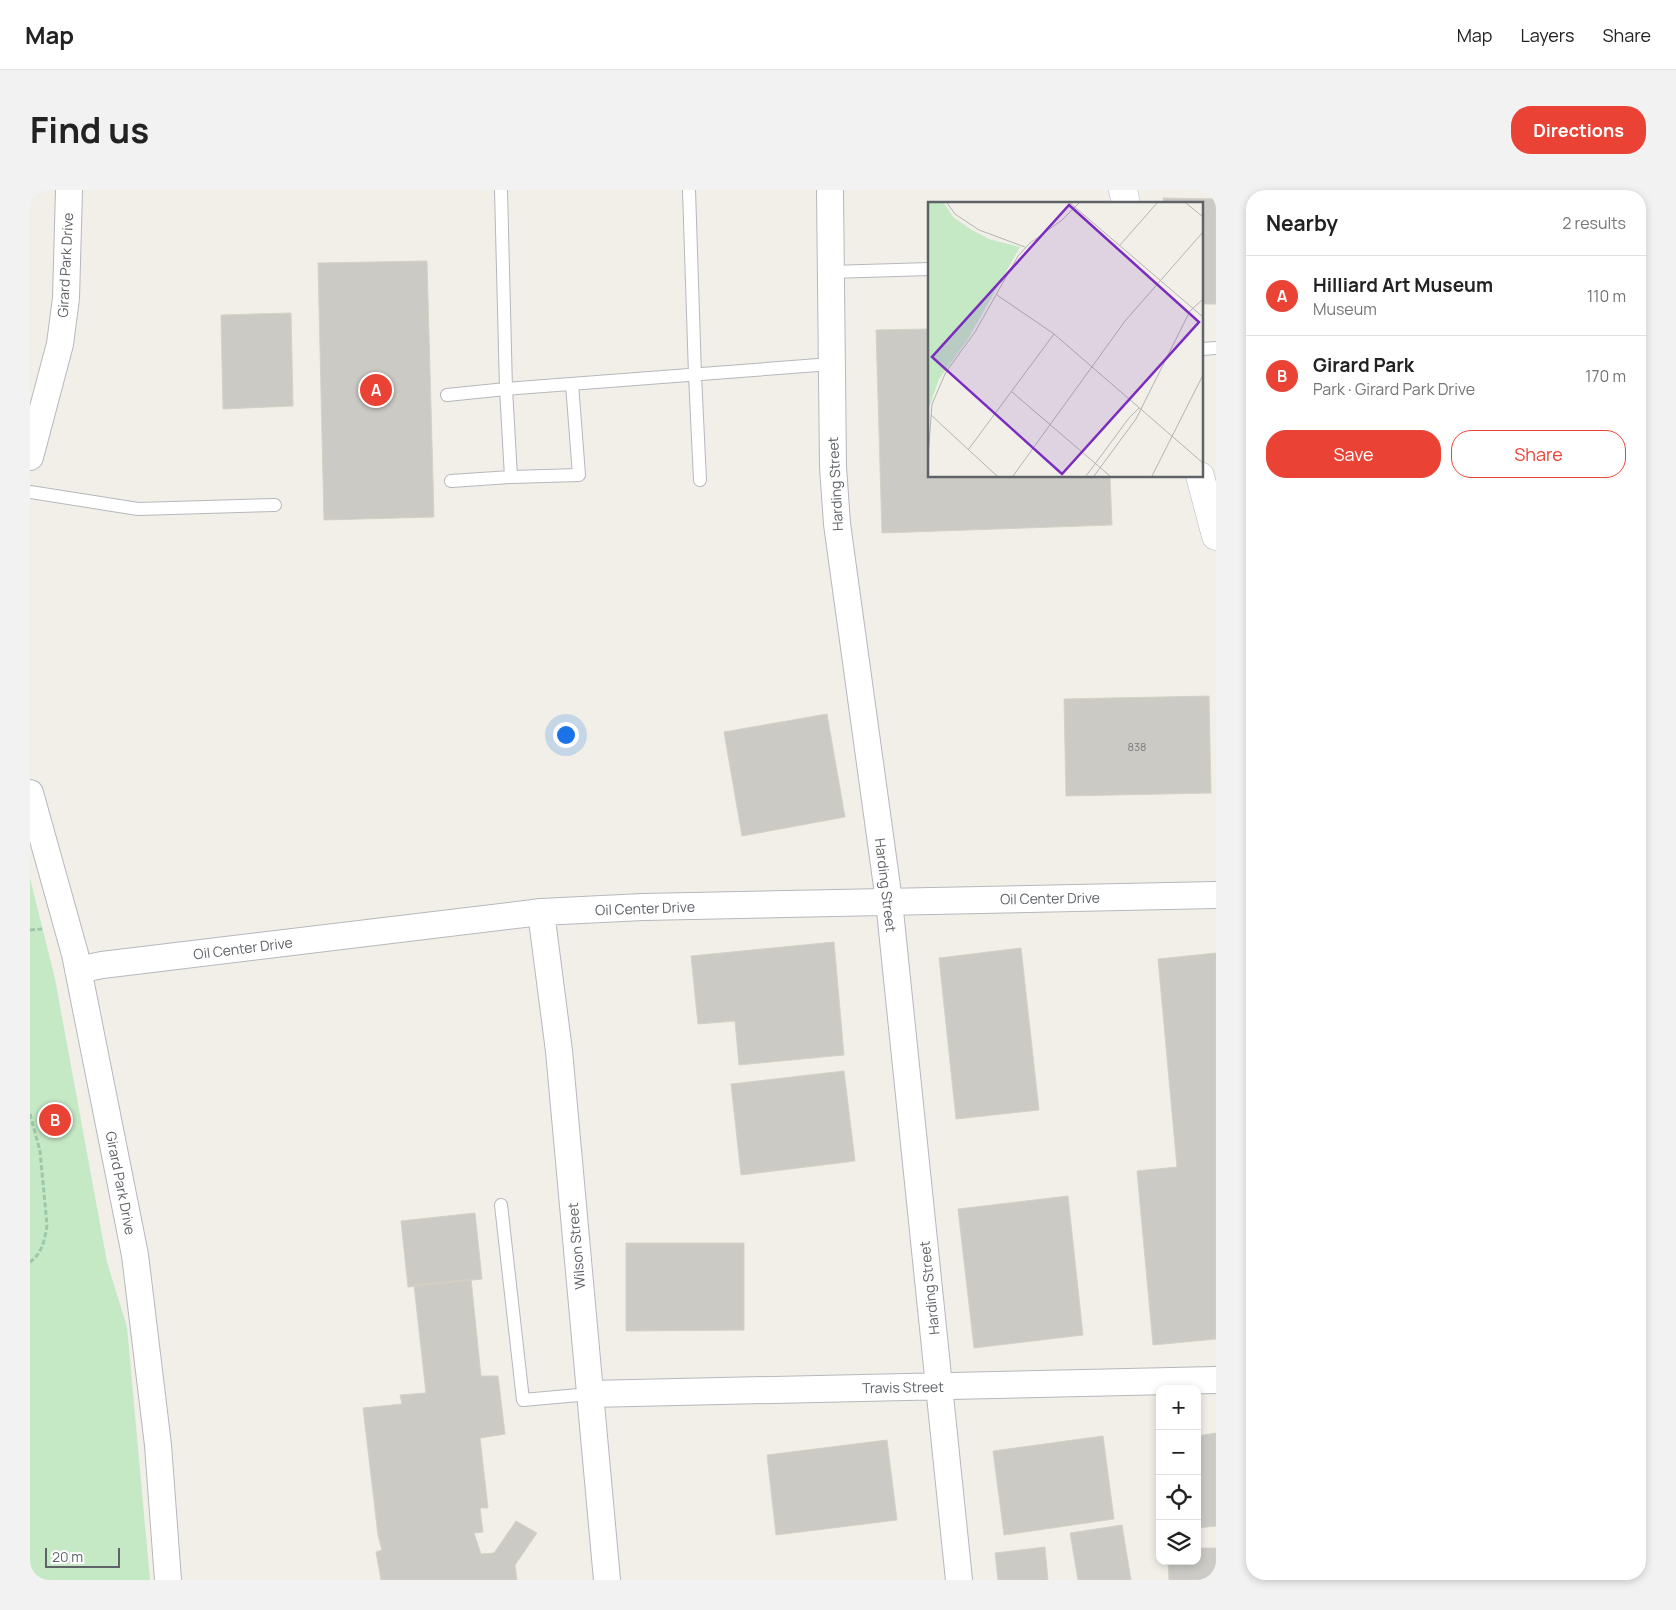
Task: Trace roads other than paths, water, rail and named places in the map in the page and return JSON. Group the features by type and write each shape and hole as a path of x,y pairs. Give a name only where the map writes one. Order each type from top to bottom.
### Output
{"street":[{"name":"Girard Park Drive","path":"30,457 60,344 66,298 69,190"},
{"name":"Harding Street","path":"830,190 833,467 837,524 889,902 959,1580"},
{"path":"1206,479 1216,536"},
{"name":"Girard Park Drive","path":"30,793 73,945 135,1256 158,1445 168,1580"},
{"name":"Oil Center Drive","path":"78,970 102,965 541,912 643,907 1216,895"},
{"name":"Wilson Street","path":"541,912 559,1051 607,1580"},
{"name":"Travis Street","path":"590,1394 1216,1380"}],"lane":[{"path":"501,190 506,389 511,477"},
{"path":"689,190 700,480"},
{"path":"830,272 928,269"},
{"path":"447,395 831,364"},
{"path":"451,481 579,475 572,384"},
{"path":"30,492 138,509 275,505"},
{"path":"501,1205 523,1400 590,1394"}],"place":[{"name":"Hilliard Art Museum","path":"376,390"},
{"name":"Girard Park","path":"55,1120"}]}
